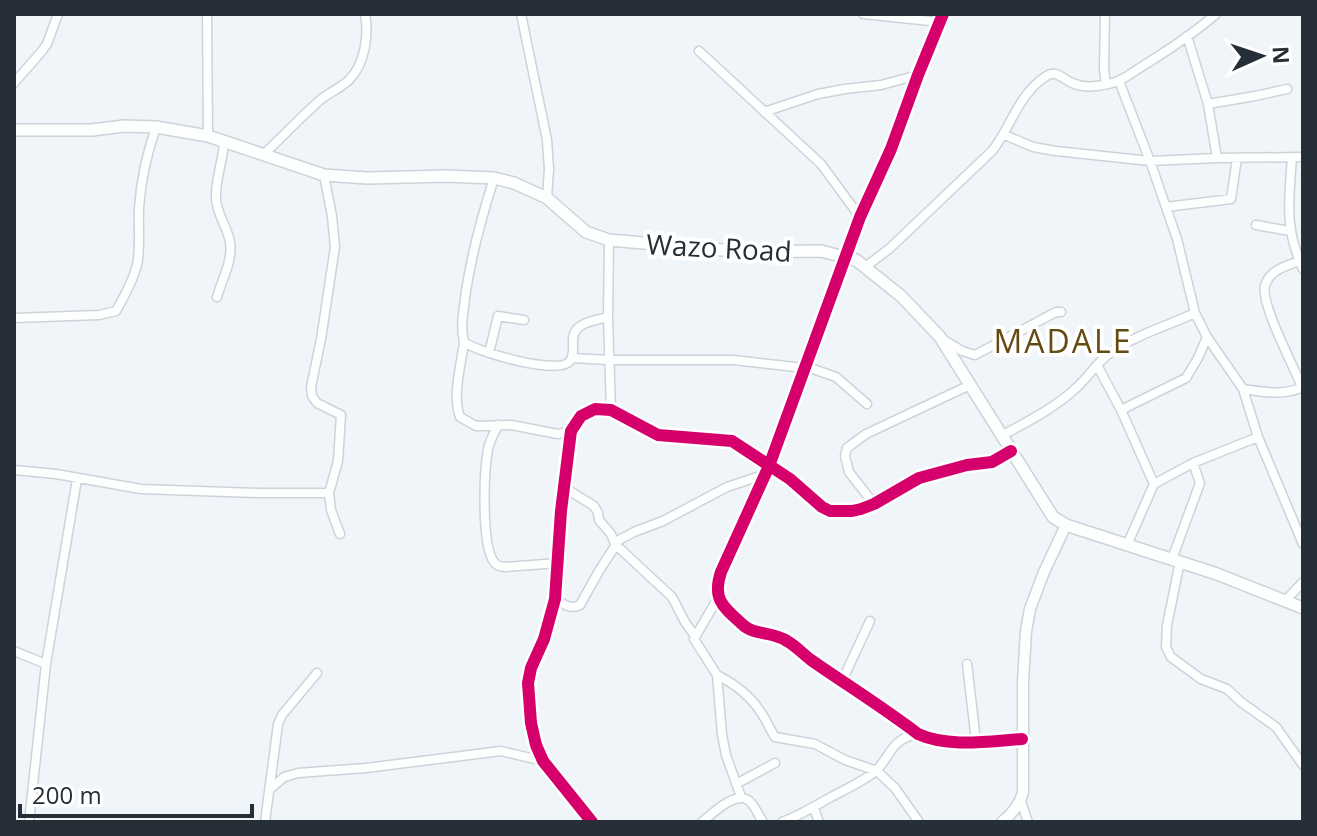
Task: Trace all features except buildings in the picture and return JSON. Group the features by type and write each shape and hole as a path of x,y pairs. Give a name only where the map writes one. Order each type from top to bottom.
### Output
{"main road":[{"name":"Wazo Road","path":"14,130 156,127 208,136 324,175 494,178 547,198 586,232 609,240 746,252 821,251 856,260 901,296 940,337 1053,517 1066,525 1217,574 1303,608"}],"street":[{"path":"14,83 47,44 58,14"},
{"path":"207,14 208,136"},
{"path":"263,155 321,99 348,81 356,71 364,50 365,14"},
{"path":"521,14 547,140 547,198"},
{"path":"863,14 942,18 901,124 860,217 767,470 721,572 716,590 718,598 749,630 776,635 788,641 918,734 932,740 1022,739"},
{"path":"1105,14 1106,84"},
{"path":"865,267 976,169 1005,135 1020,102 1044,77 1058,74 1079,86 1119,81 1216,14"},
{"path":"1187,36 1208,104 1217,158"},
{"path":"699,51 821,164 860,217"},
{"path":"764,112 818,94 881,85 918,75"},
{"path":"1119,81 1166,207 1195,313 1207,337 1243,389 1258,437 1303,544"},
{"path":"1208,104 1287,89"},
{"path":"14,318 99,315 116,311 136,269 143,176 156,127"},
{"path":"1005,135 1033,147 1150,161 1303,157"},
{"path":"217,297 230,252 230,241 216,203 224,142"},
{"path":"1243,389 1280,394 1303,387 1274,326 1264,294 1264,287 1272,274 1280,268 1301,265 1290,231 1288,211 1292,157"},
{"path":"1166,207 1232,199 1237,158"},
{"path":"324,175 335,247 311,387 317,403 341,415 338,461 329,493 331,510 340,534"},
{"path":"494,178 470,264 457,394 459,415 473,426 511,425 558,434 571,431"},
{"path":"1256,225 1290,231"},
{"path":"609,240 611,410"},
{"path":"940,337 975,355 1061,312"},
{"path":"1001,436 1041,415 1063,399 1120,347 1195,313"},
{"path":"489,353 498,316 524,320"},
{"path":"464,342 471,348 542,366 565,365 572,358 575,329 608,317"},
{"path":"1121,410 1186,378 1207,337"},
{"path":"572,358 734,360 804,367 836,377 867,404"},
{"path":"1097,365 1154,484"},
{"path":"874,504 849,472 845,456 847,448 866,434 970,385"},
{"path":"592,822 543,761 531,723 528,683 555,599 569,445 571,431 581,416 595,409 611,410 658,435 732,441 767,470 790,479 830,511 852,511 874,504 919,478 967,465 992,462 1011,451"},
{"path":"498,425 490,442 485,471 484,505 493,561 505,567 558,563"},
{"path":"558,434 569,445"},
{"path":"1127,545 1154,484 1193,463 1258,437"},
{"path":"1193,463 1200,483 1176,561 1166,647 1171,657 1201,679 1227,689 1276,727 1303,765"},
{"path":"14,470 141,489 329,493"},
{"path":"555,599 568,607 580,605 615,540 663,521 767,470"},
{"path":"29,822 46,664 77,479"},
{"path":"565,488 594,506 599,520 615,540 672,597 695,636"},
{"path":"1028,822 1021,801 1024,779 1024,654 1030,609 1066,525"},
{"path":"1286,600 1303,582"},
{"path":"718,598 695,636 695,643 717,675 722,735 741,797"},
{"path":"842,681 870,621"},
{"path":"14,651 46,664"},
{"path":"967,664 976,741"},
{"path":"265,822 278,724 317,673"},
{"path":"717,675 735,684 751,700 775,737 815,744 845,760 877,771 895,788 919,822"},
{"path":"782,822 847,791 877,771 902,739 918,734"},
{"path":"270,789 284,777 298,773 439,760 489,751 543,761"},
{"path":"736,784 775,763"},
{"path":"702,822 716,810 741,797 746,798 763,822"},
{"path":"1002,822 1021,801"},
{"path":"814,808 819,822"}],"cycle path":[{"path":"943,14 891,149 860,217 769,466 721,572 718,589 721,602 747,628 782,638 918,734 956,742 1022,739"},
{"path":"592,822 543,761 531,723 528,683 555,599 571,431 581,416 595,409 611,410 658,435 732,441 790,479 830,511 861,509 919,478 967,465 992,462 1011,451"}],"district":[{"name":"MADALE","path":"1063,340"}]}
